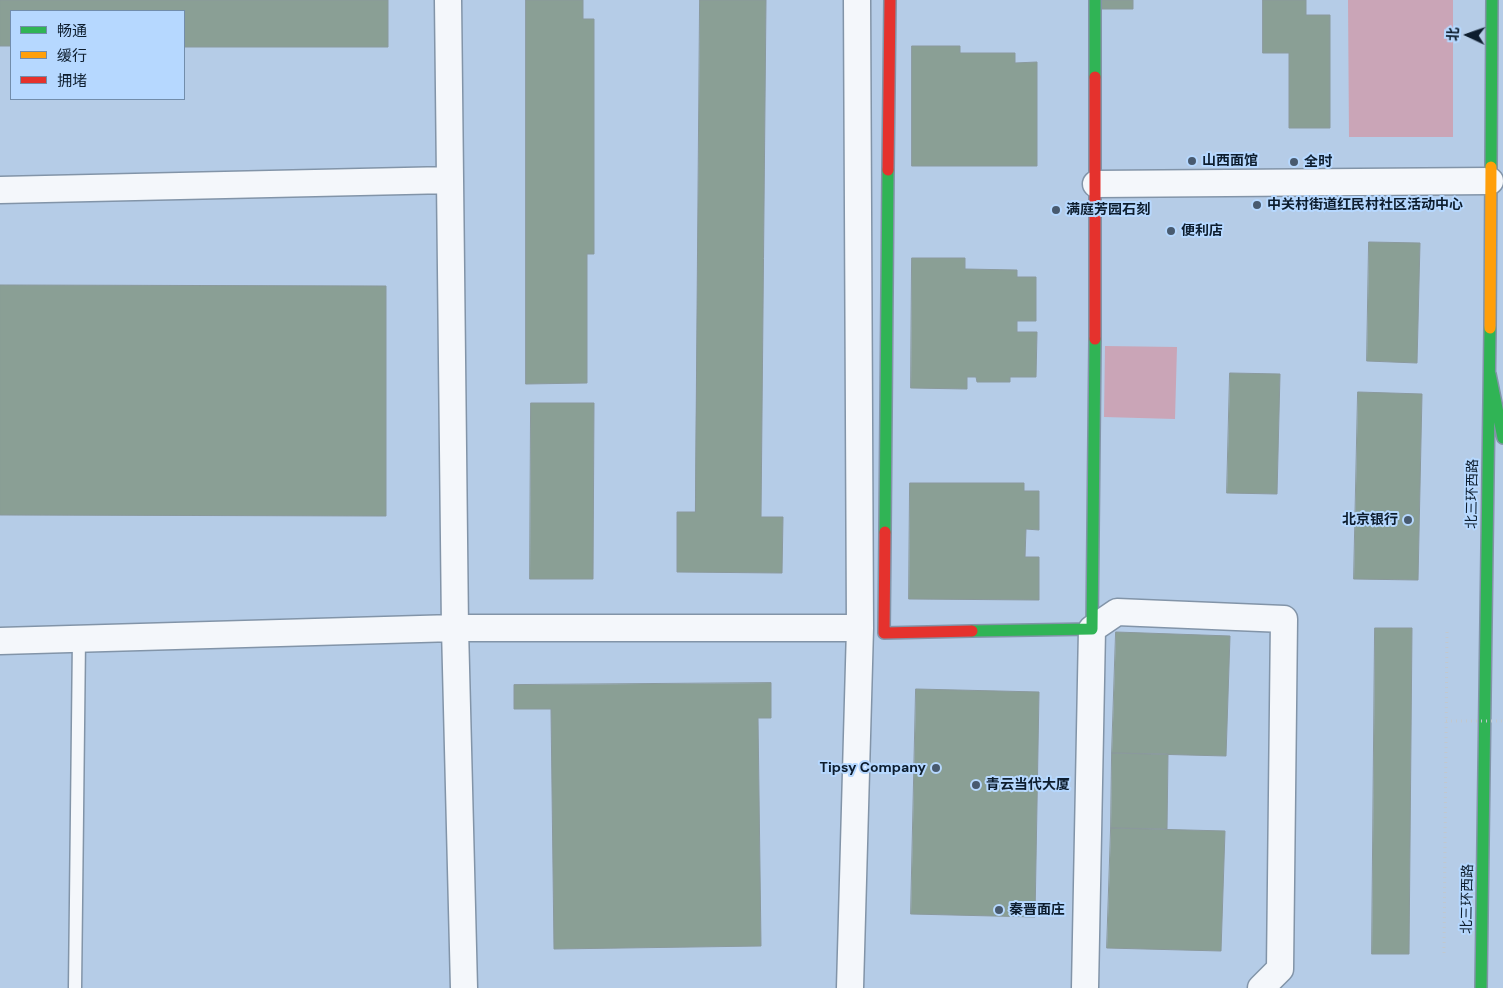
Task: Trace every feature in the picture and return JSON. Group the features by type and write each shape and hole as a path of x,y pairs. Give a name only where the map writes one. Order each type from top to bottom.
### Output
{"main road":[{"path":"890,0 884,633 1092,629 1096,184 1095,0"},
{"name":"北三环西路","path":"1481,988 1490,374 1492,0"},
{"path":"1490,374 1503,438"}],"street":[{"path":"448,0 455,628 464,988"},
{"path":"850,988 860,628 857,0"},
{"path":"0,190 450,180"},
{"path":"1096,184 1490,181"},
{"path":"1085,988 1092,629 1117,612 1284,619 1280,969 1261,988"},
{"path":"0,641 455,628 860,628"}],"lane":[{"path":"75,988 79,638"}],"path":[{"path":"1444,953 1447,629"},
{"path":"1446,721 1503,722"}],"shaded area":[{"path":"1348,0 1453,0 1453,137 1349,137"},
{"path":"1105,346 1177,347 1175,419 1104,417"}],"building":[{"path":"0,0 388,0 388,47 185,47 185,10 10,10 10,46 0,46"},
{"path":"526,0 583,0 583,19 594,19 594,254 587,254 587,383 526,384"},
{"path":"700,0 766,0 761,517 783,517 782,573 677,572 677,512 695,512"},
{"path":"1102,0 1133,0 1133,9 1102,9"},
{"path":"1263,0 1306,0 1306,15 1330,15 1330,128 1289,128 1289,53 1263,53"},
{"path":"912,46 960,46 960,53 1015,53 1015,63 1037,62 1037,166 912,166"},
{"path":"1369,242 1420,243 1417,363 1367,361"},
{"path":"912,258 965,258 965,269 1017,270 1017,277 1036,277 1036,321 1017,321 1017,332 1037,332 1036,377 1010,377 1010,382 977,382 976,377 967,377 967,389 911,388"},
{"path":"0,285 386,286 386,516 0,515"},
{"path":"1230,373 1280,374 1277,494 1227,493"},
{"path":"1358,392 1422,394 1418,580 1354,579"},
{"path":"531,403 594,403 593,579 530,579"},
{"path":"910,483 1024,483 1024,491 1039,491 1039,530 1026,529 1025,557 1039,557 1039,600 909,599"},
{"path":"1375,628 1412,628 1409,954 1372,954"},
{"path":"1116,632 1230,636 1226,756 1112,753"},
{"path":"771,683 771,718 758,718 761,946 554,949 551,709 514,709 514,685"},
{"name":"青云当代大厦","path":"916,689 1039,692 1035,917 911,914"},
{"path":"1112,753 1168,754 1167,829 1111,828"},
{"path":"1111,828 1225,831 1221,951 1107,948"}],"traffic: fast":[{"path":"1095,0 1095,77"},
{"path":"1491,167 1492,0"},
{"path":"885,532 888,170"},
{"path":"1481,988 1490,328"},
{"path":"972,631 1092,629 1095,339"},
{"path":"1490,374 1503,438"}],"traffic: slow":[{"path":"1490,328 1491,167"}],"traffic: jam":[{"path":"888,170 890,0"},
{"path":"1095,77 1095,339"},
{"path":"885,532 884,633 972,631"}],"place":[{"name":"山西面馆","path":"1192,161"},
{"name":"全时","path":"1294,162"},
{"name":"中关村街道红民村社区活动中心","path":"1257,205"},
{"name":"满庭芳园石刻","path":"1056,210"},
{"name":"便利店","path":"1171,231"},
{"name":"北京银行","path":"1408,520"},
{"name":"Tipsy Company","path":"936,768"},
{"name":"青云当代大厦","path":"976,785"},
{"name":"秦晋面庄","path":"999,910"}]}
